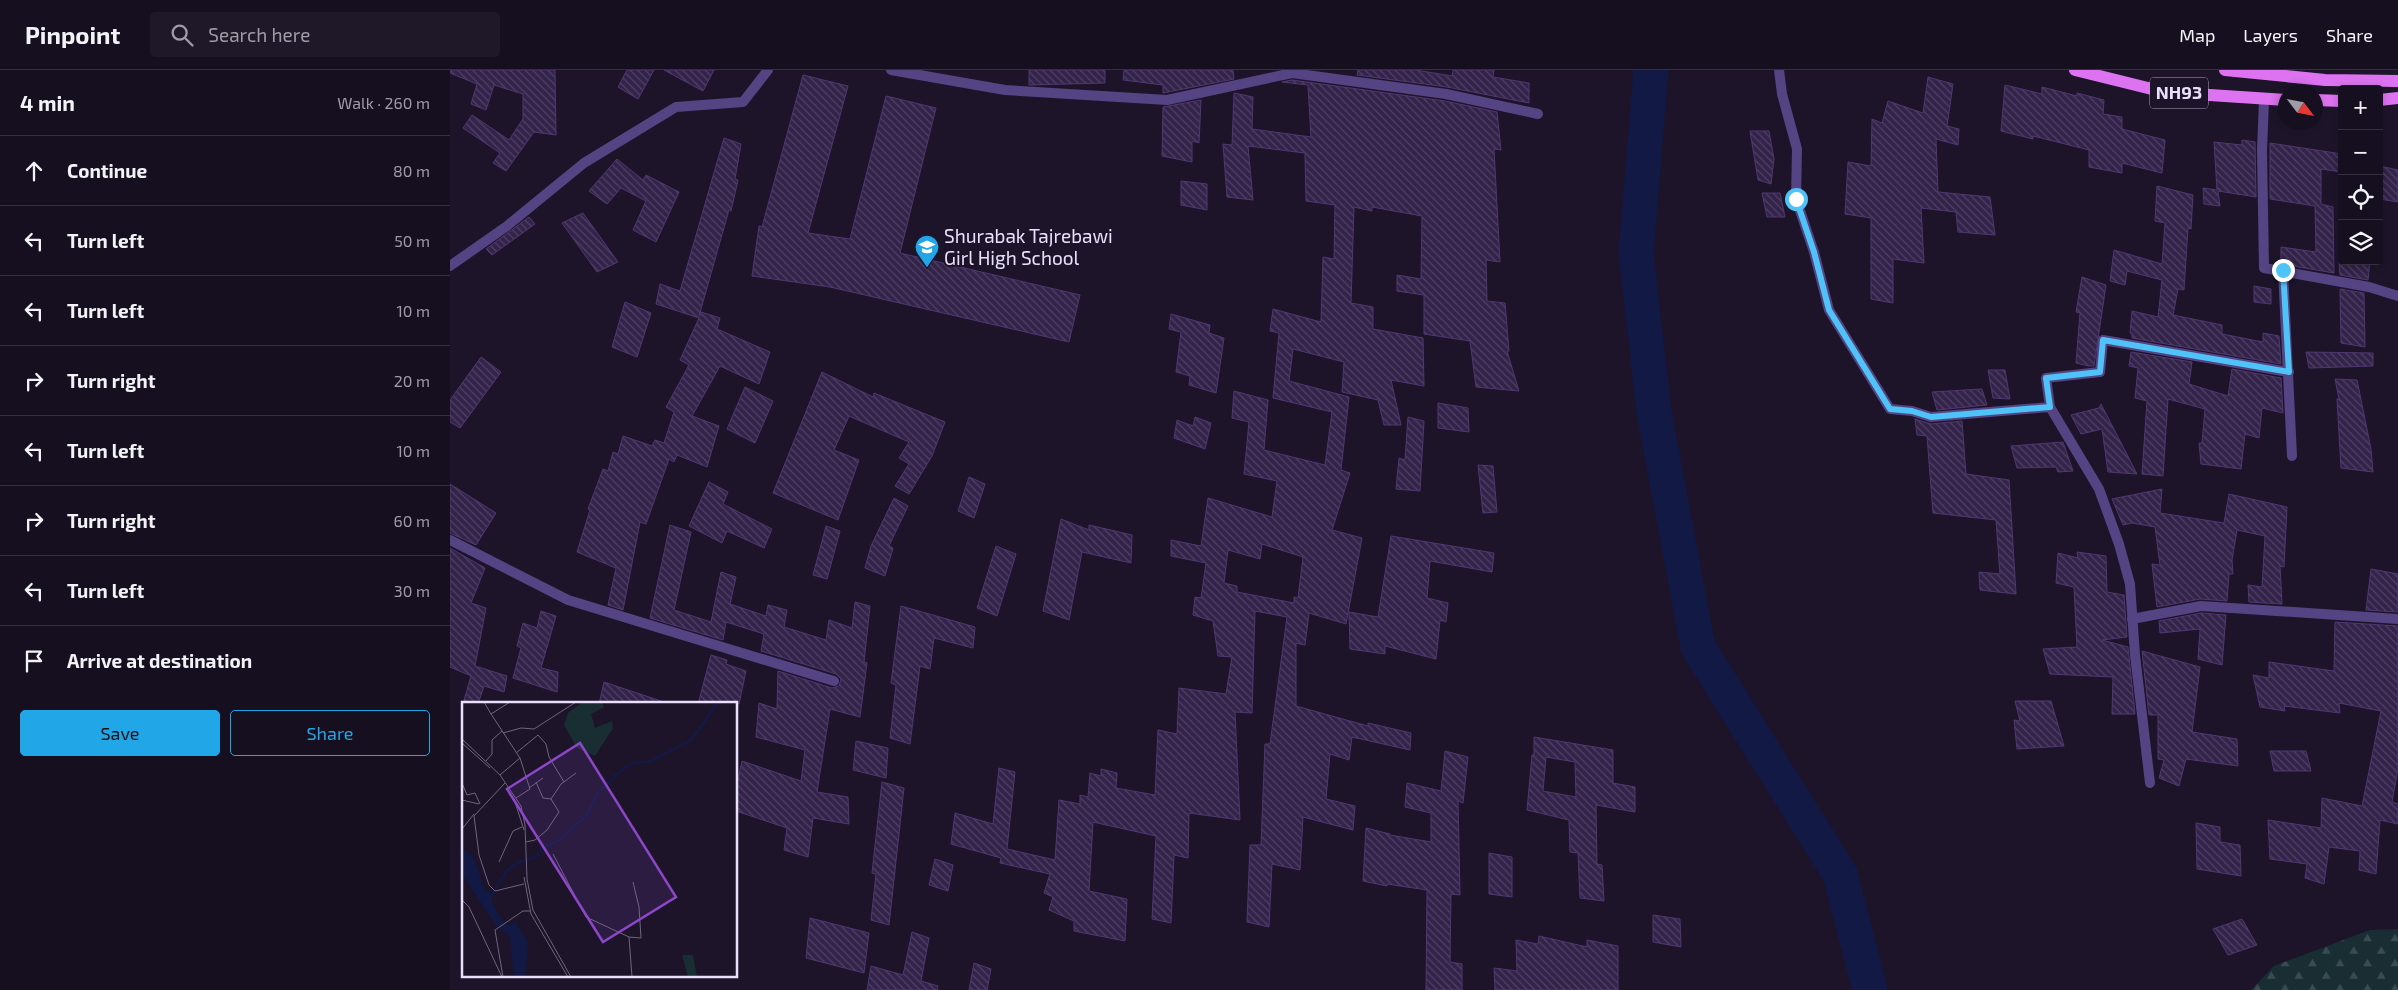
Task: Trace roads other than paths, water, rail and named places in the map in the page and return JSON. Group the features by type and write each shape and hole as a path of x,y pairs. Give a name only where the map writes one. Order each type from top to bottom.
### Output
{"main road":[{"name":"NH93","path":"2075,70 2164,92 2278,100"},
{"name":"NH93","path":"2226,70 2325,80 2398,81"},
{"path":"2383,100 2398,98"},
{"path":"2323,100 2338,101"}],"street":[{"path":"450,266 507,226 584,163 676,107 743,102 768,70"},
{"path":"891,70 1005,90 1167,100 1292,73 1446,94 1538,114"},
{"path":"1779,70 1782,94 1797,149 1796,199 1814,252 1829,310 1890,409 1912,411 1931,417 2050,407"},
{"path":"2264,100 2262,150 2264,268 2369,287 2398,296"},
{"path":"2283,270 2292,456"},
{"path":"2150,783 2132,619 2130,584 2099,489 2050,407 2046,378 2100,372 2103,340 2289,372"},
{"path":"450,540 568,600 834,681"},
{"path":"2132,619 2201,606 2398,619"}],"waterway":[{"path":"1651,70 1636,253 1654,412 1698,647 1840,874 1870,990"}],"place":[{"name":"Shurabak Tajrebawi Girl High School","path":"927,268"}]}
